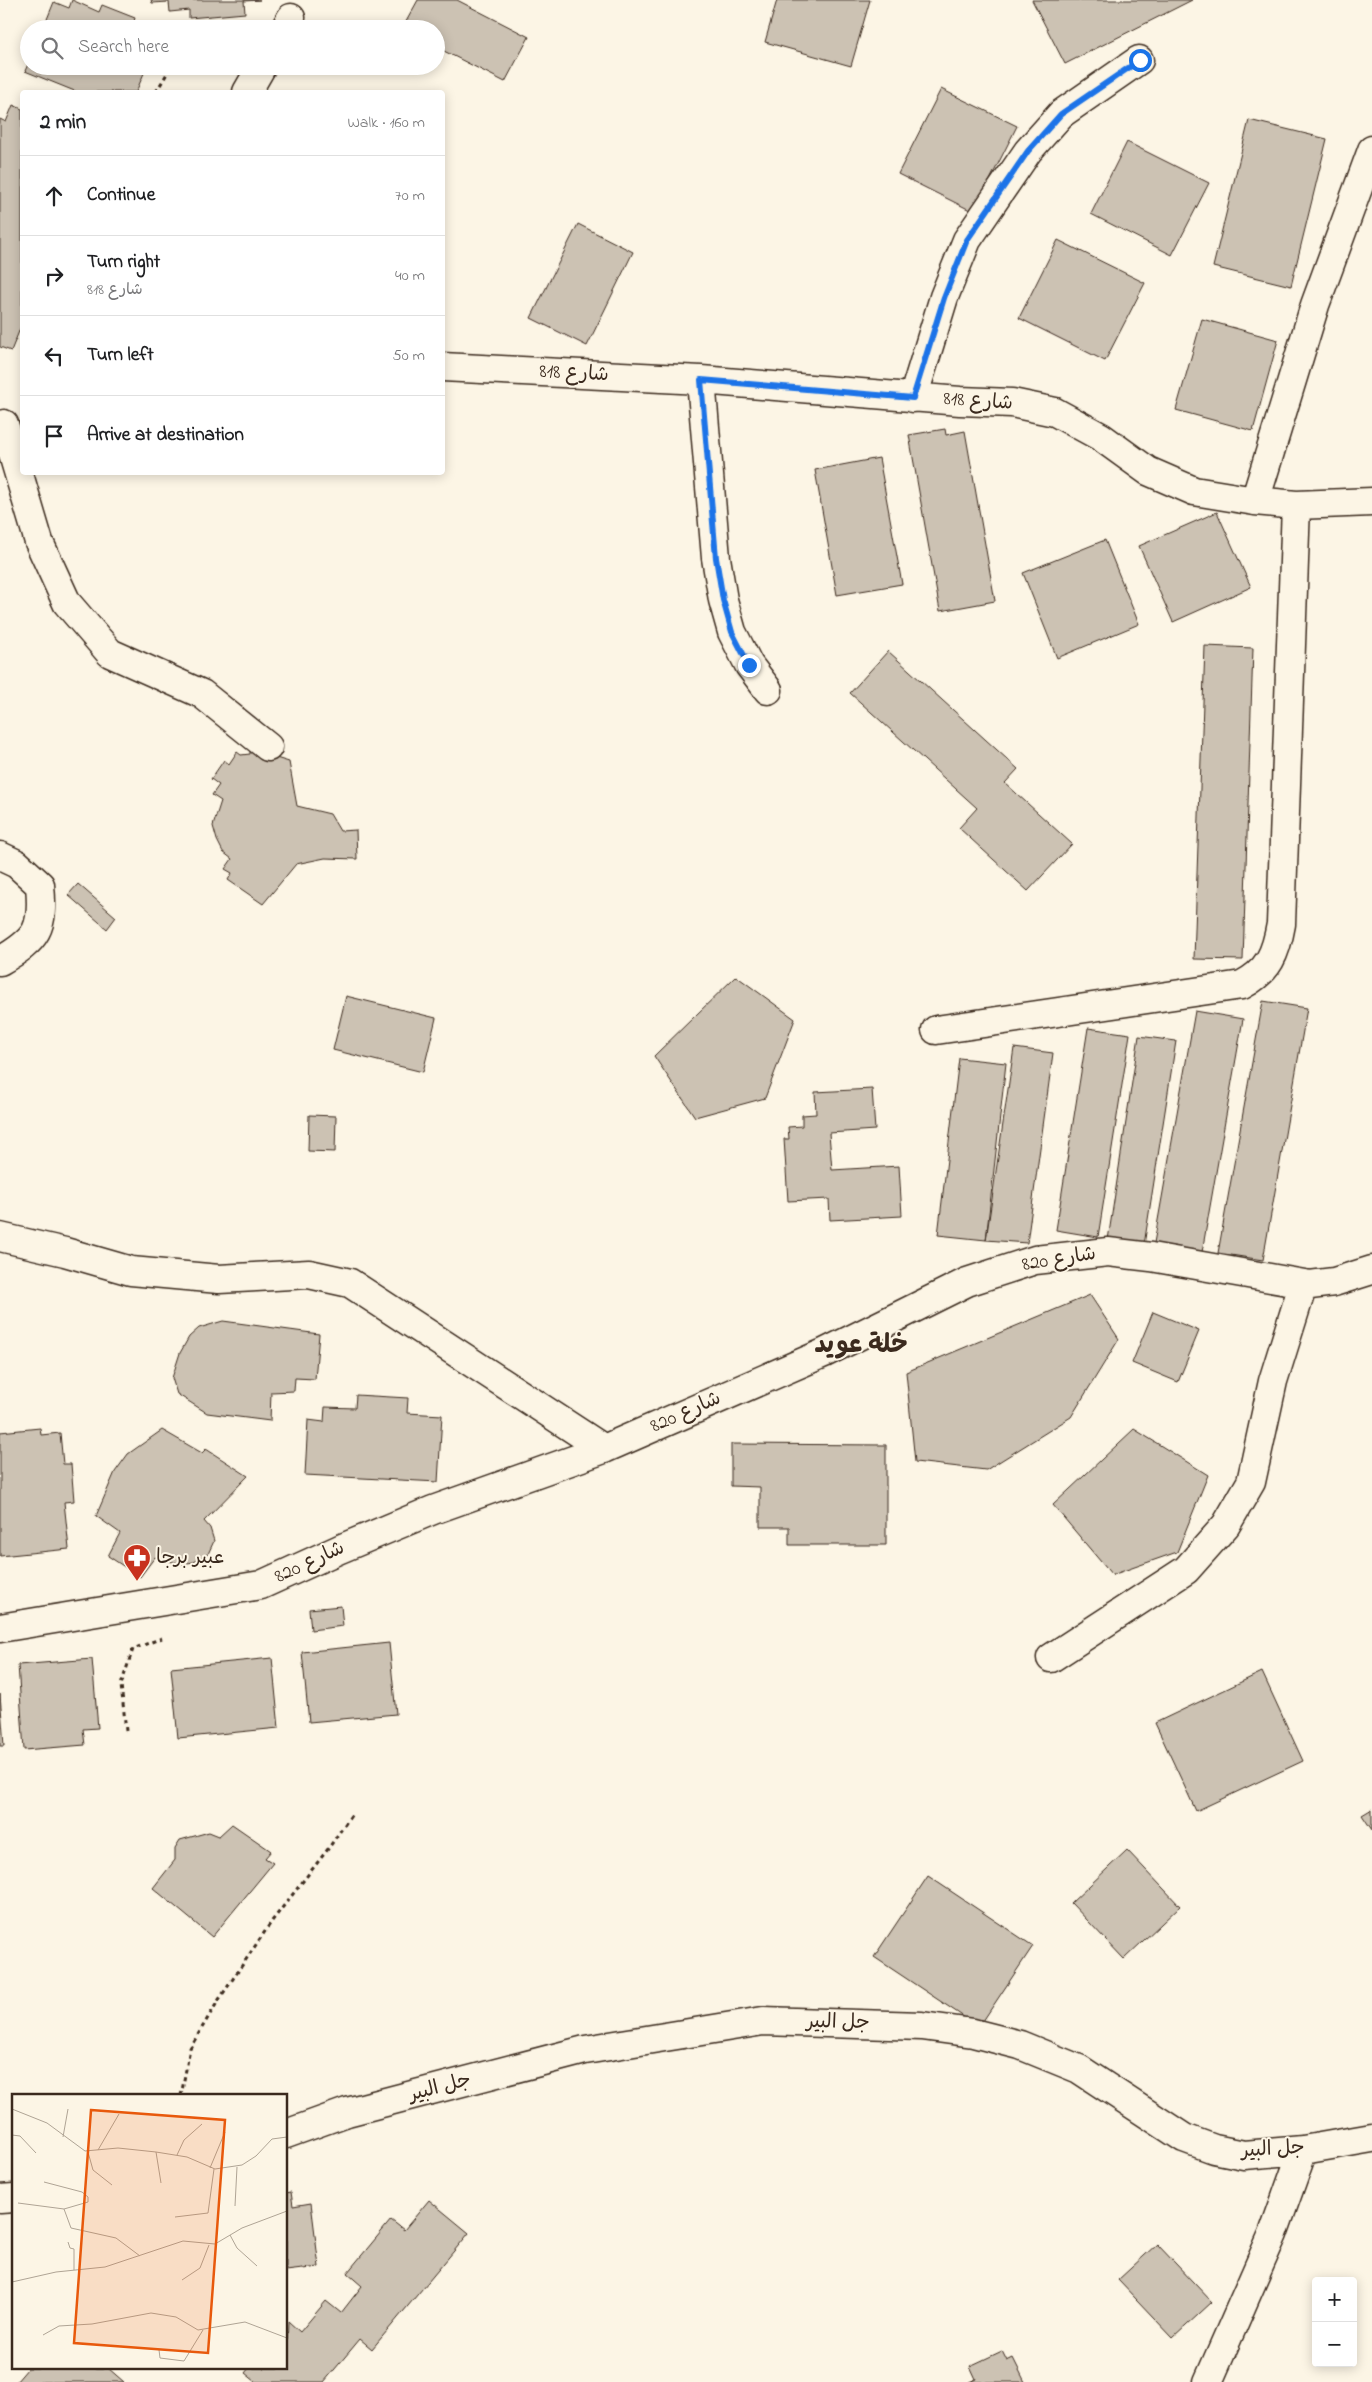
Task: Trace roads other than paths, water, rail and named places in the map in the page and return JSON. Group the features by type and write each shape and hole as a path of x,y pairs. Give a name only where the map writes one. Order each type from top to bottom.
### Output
{"street":[{"path":"913,398 944,298 967,240 1028,151 1061,114 1140,60"},
{"path":"248,90 257,75"},
{"path":"1255,502 1315,305 1372,150"},
{"name":"شارع 818","path":"445,367 701,380 913,398 1012,403 1054,412 1101,437 1148,471 1194,491 1255,502 1296,505 1372,502"},
{"path":"701,380 716,558 723,600 732,632 749,665 768,690"},
{"path":"9,423 20,467"},
{"path":"22,475 39,542 67,603 110,653 202,694 268,747"},
{"path":"936,1030 1242,985 1257,977 1268,963 1278,945 1281,924 1296,505"},
{"path":"0,856 17,864 40,885 42,911 37,932 20,950 0,961"},
{"path":"0,1237 65,1252 131,1271 220,1279 309,1274 350,1283 604,1449"},
{"name":"شارع 820","path":"0,1628 261,1585 340,1548 433,1510 604,1449 824,1352 967,1282 1035,1260 1108,1252 1151,1257 1303,1285 1334,1282 1372,1270"},
{"path":"1051,1658 1186,1570 1226,1525 1251,1482 1272,1381 1303,1285"},
{"name":"جل البير","path":"288,2133 347,2112 585,2050 763,2021 876,2023 973,2032 1020,2045 1079,2070 1184,2138 1214,2149 1244,2155 1303,2150 1372,2138"},
{"path":"1208,2382 1273,2234 1303,2150"}],"place":[{"name":"عبير برجا","path":"137,1582"}],"district":[{"name":"خلة عويد","path":"861,1346"}]}
